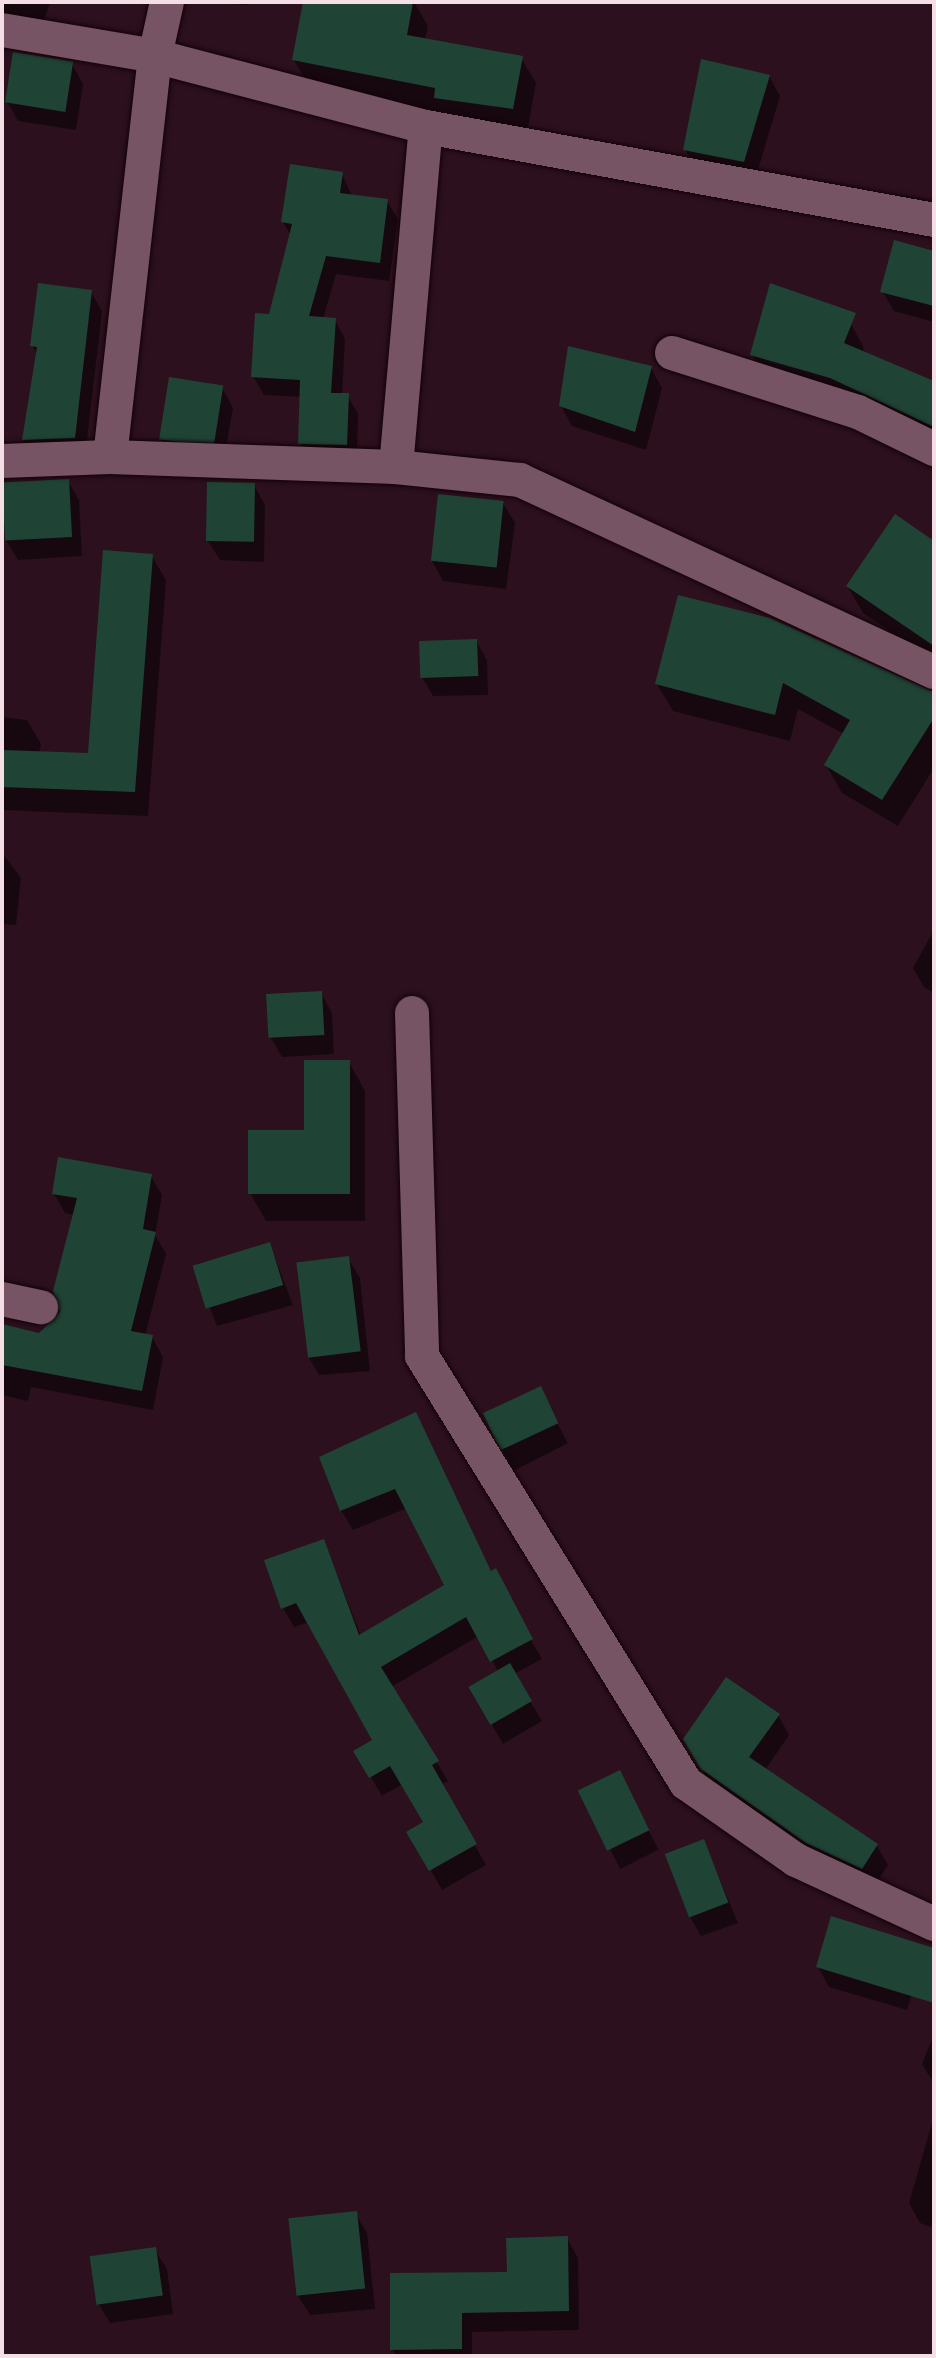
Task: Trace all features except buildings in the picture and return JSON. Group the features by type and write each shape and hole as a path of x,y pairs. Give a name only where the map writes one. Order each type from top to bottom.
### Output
{"street":[{"path":"110,457 155,56 167,2"},
{"path":"2,30 155,56 426,127 934,220"},
{"path":"396,467 426,127"},
{"path":"672,353 858,412 934,449"},
{"path":"2,461 110,457 396,467 520,480 934,672"},
{"path":"412,1013 422,1356 686,1783 796,1860 934,1924"},
{"path":"2,1299 41,1307"}]}
